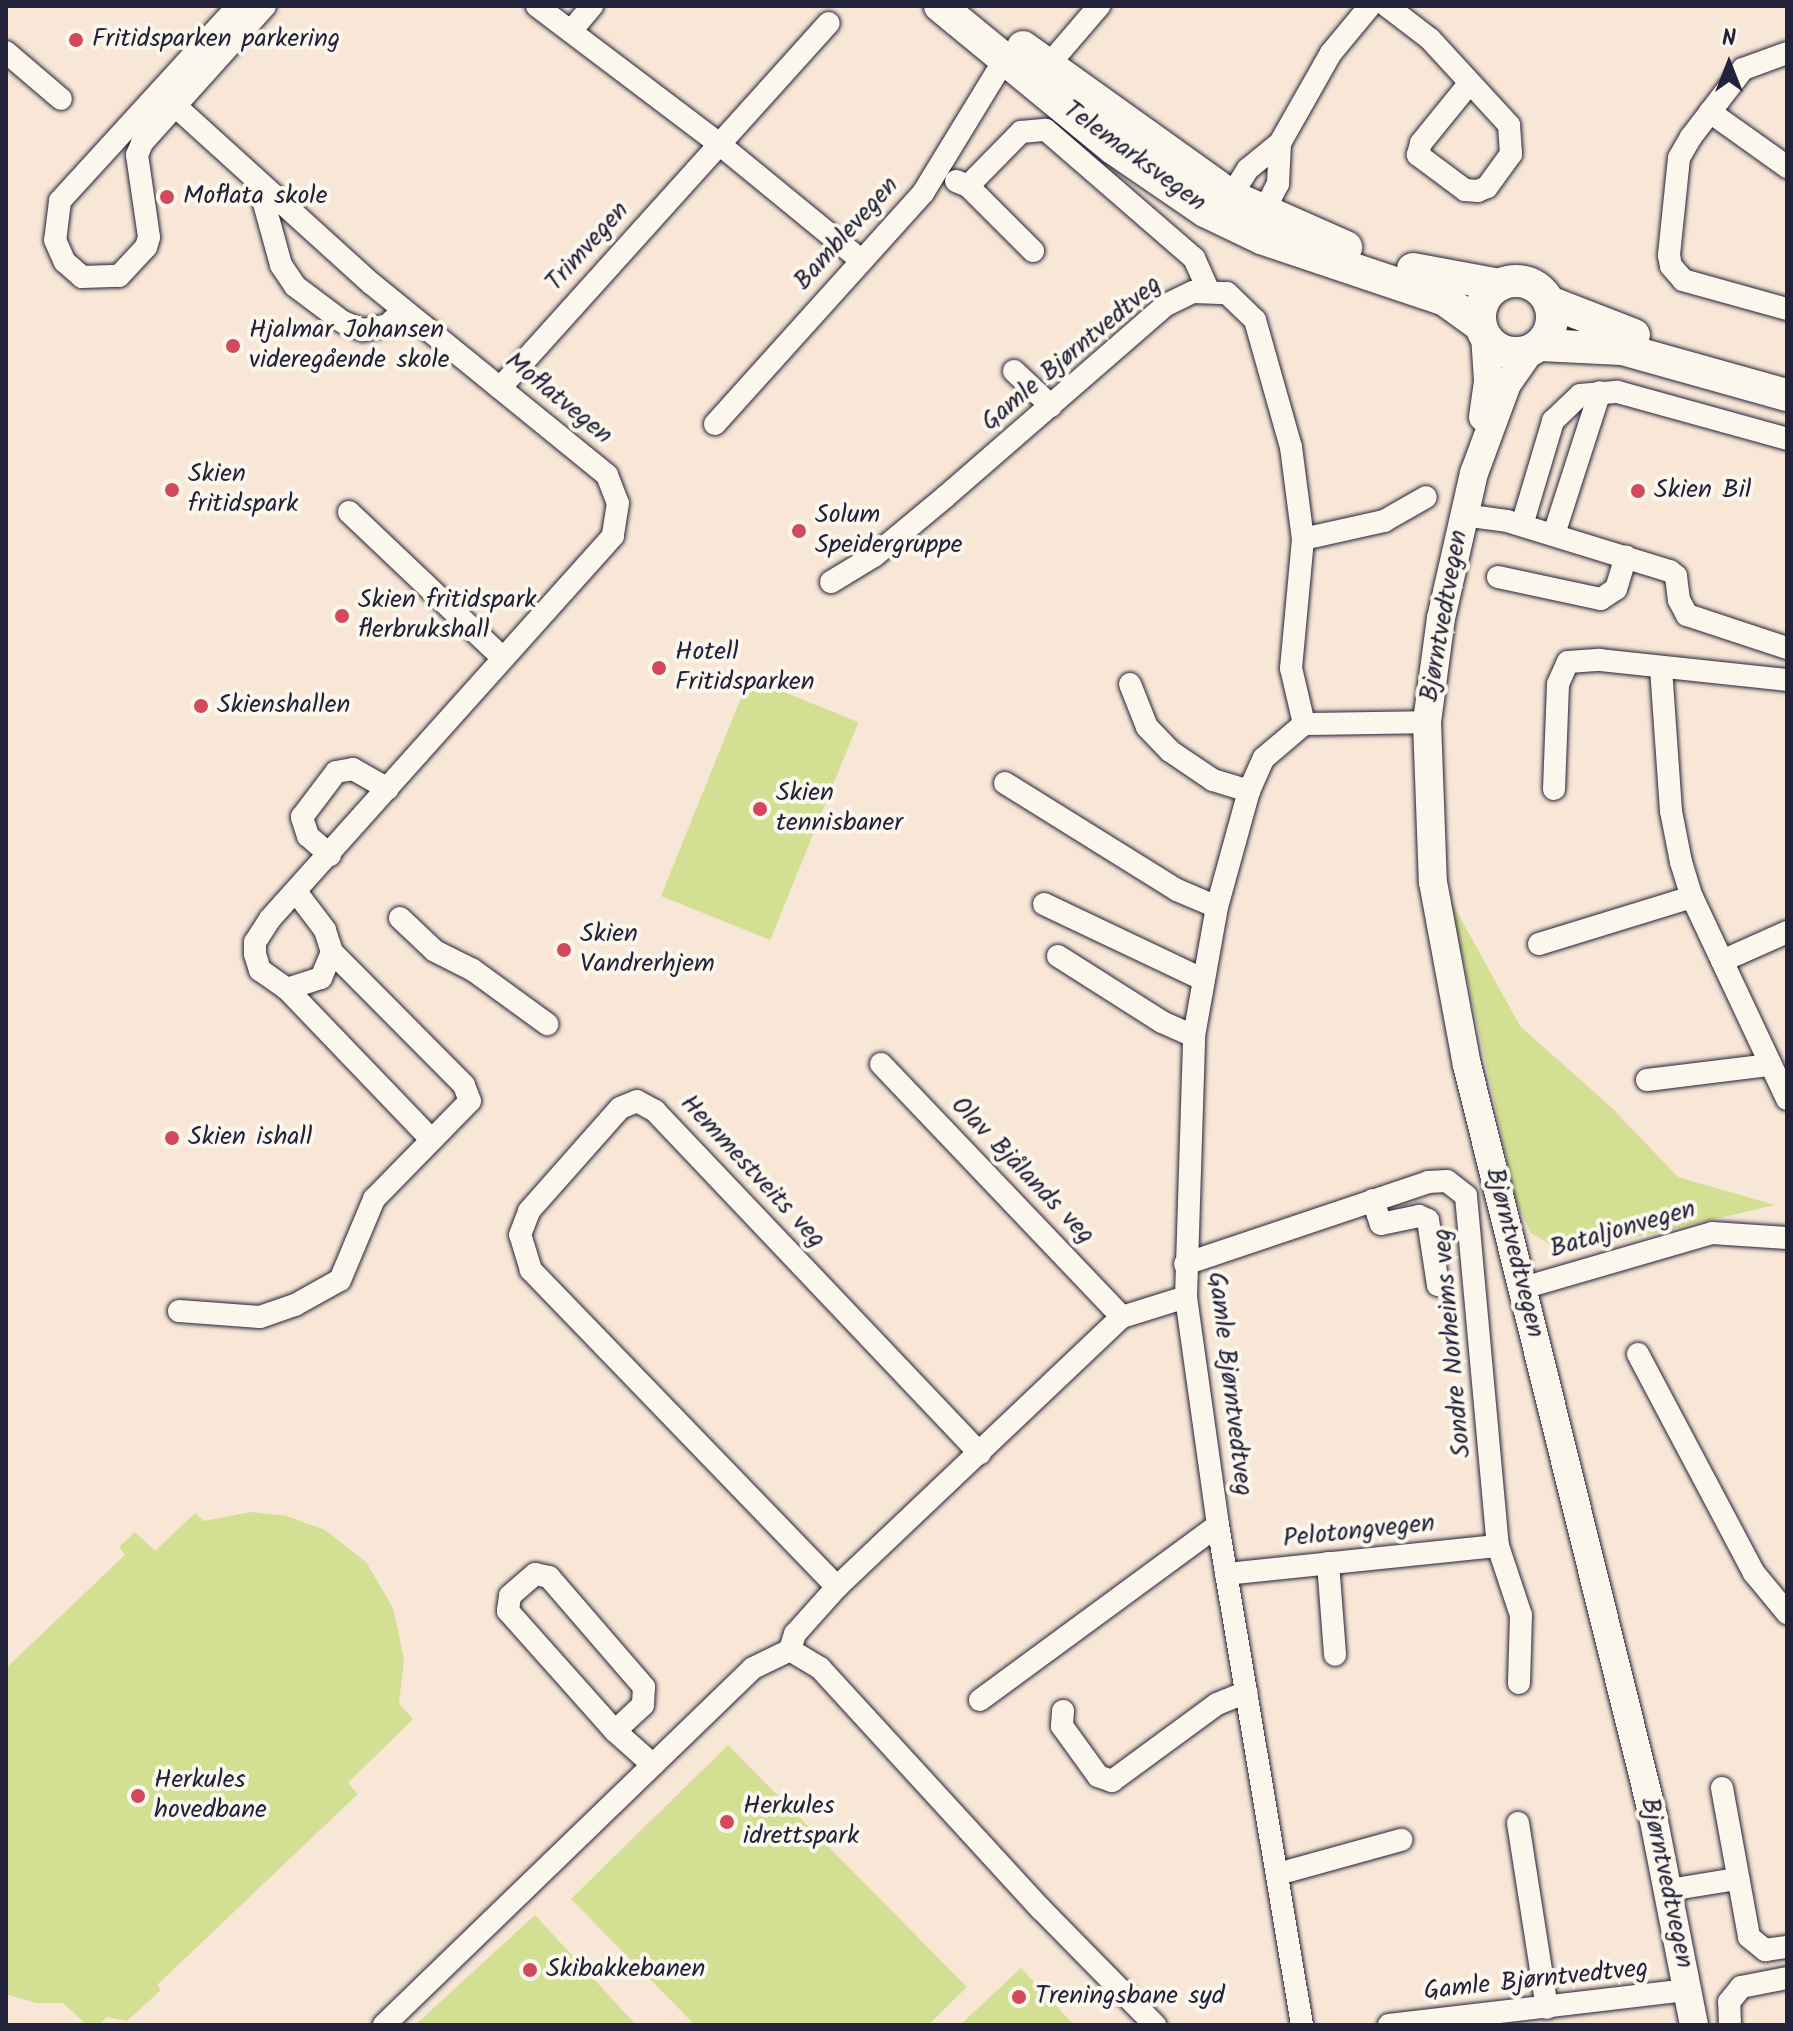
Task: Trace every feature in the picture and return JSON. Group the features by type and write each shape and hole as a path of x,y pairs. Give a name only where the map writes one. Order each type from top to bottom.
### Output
{"highway":[{"name":"Telemarksvegen","path":"940,6 1113,148 1243,211 1445,300 1505,351 1535,348 1622,349 1787,395"},
{"name":"Telemarksvegen","path":"970,6 1243,211 1402,266 1500,285 1528,283 1549,302 1600,324 1787,378"},
{"path":"1483,331 1486,298 1500,285"},
{"path":"1535,348 1553,320 1549,302"}],"main road":[{"name":"Bjørntvedtvegen","path":"1474,473 1488,380 1483,331"},
{"name":"Bjørntvedtvegen","path":"1535,348 1507,384 1474,473 1463,515 1441,618 1427,722 1429,829 1440,934 1669,1890 1694,2025"}],"street":[{"path":"238,6 168,99 137,155 149,237 146,247 119,276 82,277 59,251 56,209 79,175 168,99 265,6"},
{"path":"537,6 718,143 861,260"},
{"path":"571,31 592,6"},
{"path":"1057,55 1099,6"},
{"path":"1243,211 1248,169 1280,143 1331,53 1370,6"},
{"path":"1387,6 1430,39 1499,113 1512,136 1511,154 1487,187 1478,191 1465,190 1418,155 1421,143 1469,84"},
{"name":"Trimvegen","path":"500,388 829,23"},
{"path":"6,52 61,99"},
{"path":"1787,53 1743,69 1679,158 1671,266 1683,280 1787,309"},
{"name":"Bamblevegen","path":"715,424 935,177 1000,67"},
{"name":"Moflatvegen","path":"168,99 259,185 403,310 607,475 618,503 613,536 255,942 260,970 287,989"},
{"path":"1710,112 1787,167"},
{"path":"968,186 1021,132 1046,130 1194,258 1209,292 1227,293 1255,320 1291,447 1303,539 1291,668 1304,724 1427,722"},
{"path":"1243,211 1278,184 1280,143"},
{"path":"935,177 968,186 1033,251"},
{"path":"259,185 281,265 295,286 343,322 363,330 388,325 403,310"},
{"name":"Gamle Bjørntvedtveg","path":"831,582 874,556 1166,305 1193,292 1209,292"},
{"path":"1014,371 1051,406"},
{"path":"1554,534 1600,392"},
{"path":"1522,525 1553,421 1567,403 1600,392 1655,401 1787,439"},
{"path":"1303,539 1384,521 1426,497"},
{"path":"349,512 503,658"},
{"path":"1463,515 1554,534 1676,576 1681,609 1702,624 1787,648"},
{"path":"1498,577 1601,599 1616,589 1626,557"},
{"path":"1554,789 1558,684 1568,662 1600,660 1787,680"},
{"path":"1661,668 1671,811 1692,897 1787,1099"},
{"path":"1130,684 1147,727 1170,751 1213,780 1249,791"},
{"name":"Gamle Bjørntvedtveg","path":"1302,2025 1218,1525 1186,1297 1185,1264 1194,1036 1217,907 1249,791 1264,758 1304,724"},
{"path":"330,855 308,836 302,817 336,772 353,769 388,789"},
{"path":"1005,783 1177,890 1217,907"},
{"path":"179,1311 260,1317 295,1305 340,1280 365,1230 374,1199 430,1138 466,1107 471,1093 332,952 325,930 297,893"},
{"path":"1539,944 1692,897"},
{"path":"1044,904 1204,980"},
{"path":"400,918 435,951 473,970 547,1024"},
{"path":"1722,961 1787,932"},
{"path":"332,952 321,978 287,989 430,1138"},
{"path":"1058,956 1162,1022 1194,1036"},
{"name":"Olav Bjålands veg","path":"881,1064 1122,1317"},
{"path":"1647,1080 1770,1065"},
{"name":"Hemmestveits veg","path":"837,1587 531,1270 520,1235 529,1211 620,1108 637,1101 655,1111 980,1453"},
{"name":"Sondre Norheims veg","path":"1185,1264 1428,1182 1447,1181 1466,1196 1498,1546"},
{"path":"1373,1200 1381,1224 1419,1216 1428,1220 1438,1285"},
{"name":"Bataljonvegen","path":"1523,1288 1697,1236 1742,1231 1787,1238"},
{"path":"384,2025 753,1668 790,1650 795,1634 837,1587 1122,1317 1186,1297"},
{"path":"1638,1354 1754,1573 1787,1613"},
{"path":"980,1700 1218,1525"},
{"path":"1498,1546 1521,1615 1519,1683"},
{"name":"Pelotongvegen","path":"1226,1574 1498,1546"},
{"path":"1328,1563 1335,1655"},
{"path":"615,1731 643,1705 644,1687 549,1577 535,1574 510,1596 508,1611 615,1731 653,1765"},
{"path":"790,1650 820,1668 1041,1909 1155,2025"},
{"path":"1063,1711 1062,1726 1098,1776 1112,1781 1217,1704 1247,1692"},
{"path":"1722,1788 1749,1937 1765,1950 1787,1947"},
{"path":"1518,1823 1547,2008"},
{"path":"1278,1874 1401,1840"},
{"path":"1669,1890 1737,1879"},
{"path":"1730,2025 1729,2002 1741,1987 1787,1978"},
{"name":"Gamle Bjørntvedtveg","path":"1389,2025 1522,2018 1547,2008 1688,1990"}],"green space":[{"name":"Skien tennisbaner","path":"749,678 858,722 770,940 661,896"},
{"path":"1450,899 1520,1026 1611,1107 1678,1177 1775,1205 1581,1250 1553,1246 1531,1233 1516,1201"},
{"path":"251,1512 287,1516 325,1530 366,1562 393,1608 404,1659 399,1703 413,1719 348,1783 358,1794 157,1985 161,1990 127,2021 107,2017 99,2025 87,2025 63,2003 36,2003 6,1994 6,1668 125,1555 119,1547 135,1532 155,1551 195,1513 204,1521"},
{"name":"Herkules idrettspark","path":"728,1745 967,1987 928,2025 695,2025 571,1899"},
{"name":"Skibakkebanen","path":"535,1915 636,2025 415,2025"},
{"name":"Treningsbane syd","path":"1021,1968 1074,2025 960,2025"}],"place":[{"name":"Fritidsparken parkering","path":"76,40"},
{"name":"Moflata skole","path":"167,197"},
{"name":"Hjalmar Johansen videregående skole","path":"233,346"},
{"name":"Skien fritidspark","path":"172,490"},
{"name":"Skien Bil","path":"1638,491"},
{"name":"Solum Speidergruppe","path":"799,531"},
{"name":"Skien fritidspark flerbrukshall","path":"342,616"},
{"name":"Hotell Fritidsparken","path":"659,668"},
{"name":"Skienshallen","path":"201,706"},
{"name":"Skien tennisbaner","path":"760,809"},
{"name":"Skien Vandrerhjem","path":"564,950"},
{"name":"Skien ishall","path":"172,1138"},
{"name":"Herkules hovedbane","path":"138,1796"},
{"name":"Herkules idrettspark","path":"727,1822"},
{"name":"Skibakkebanen","path":"530,1970"},
{"name":"Treningsbane syd","path":"1019,1997"}]}
